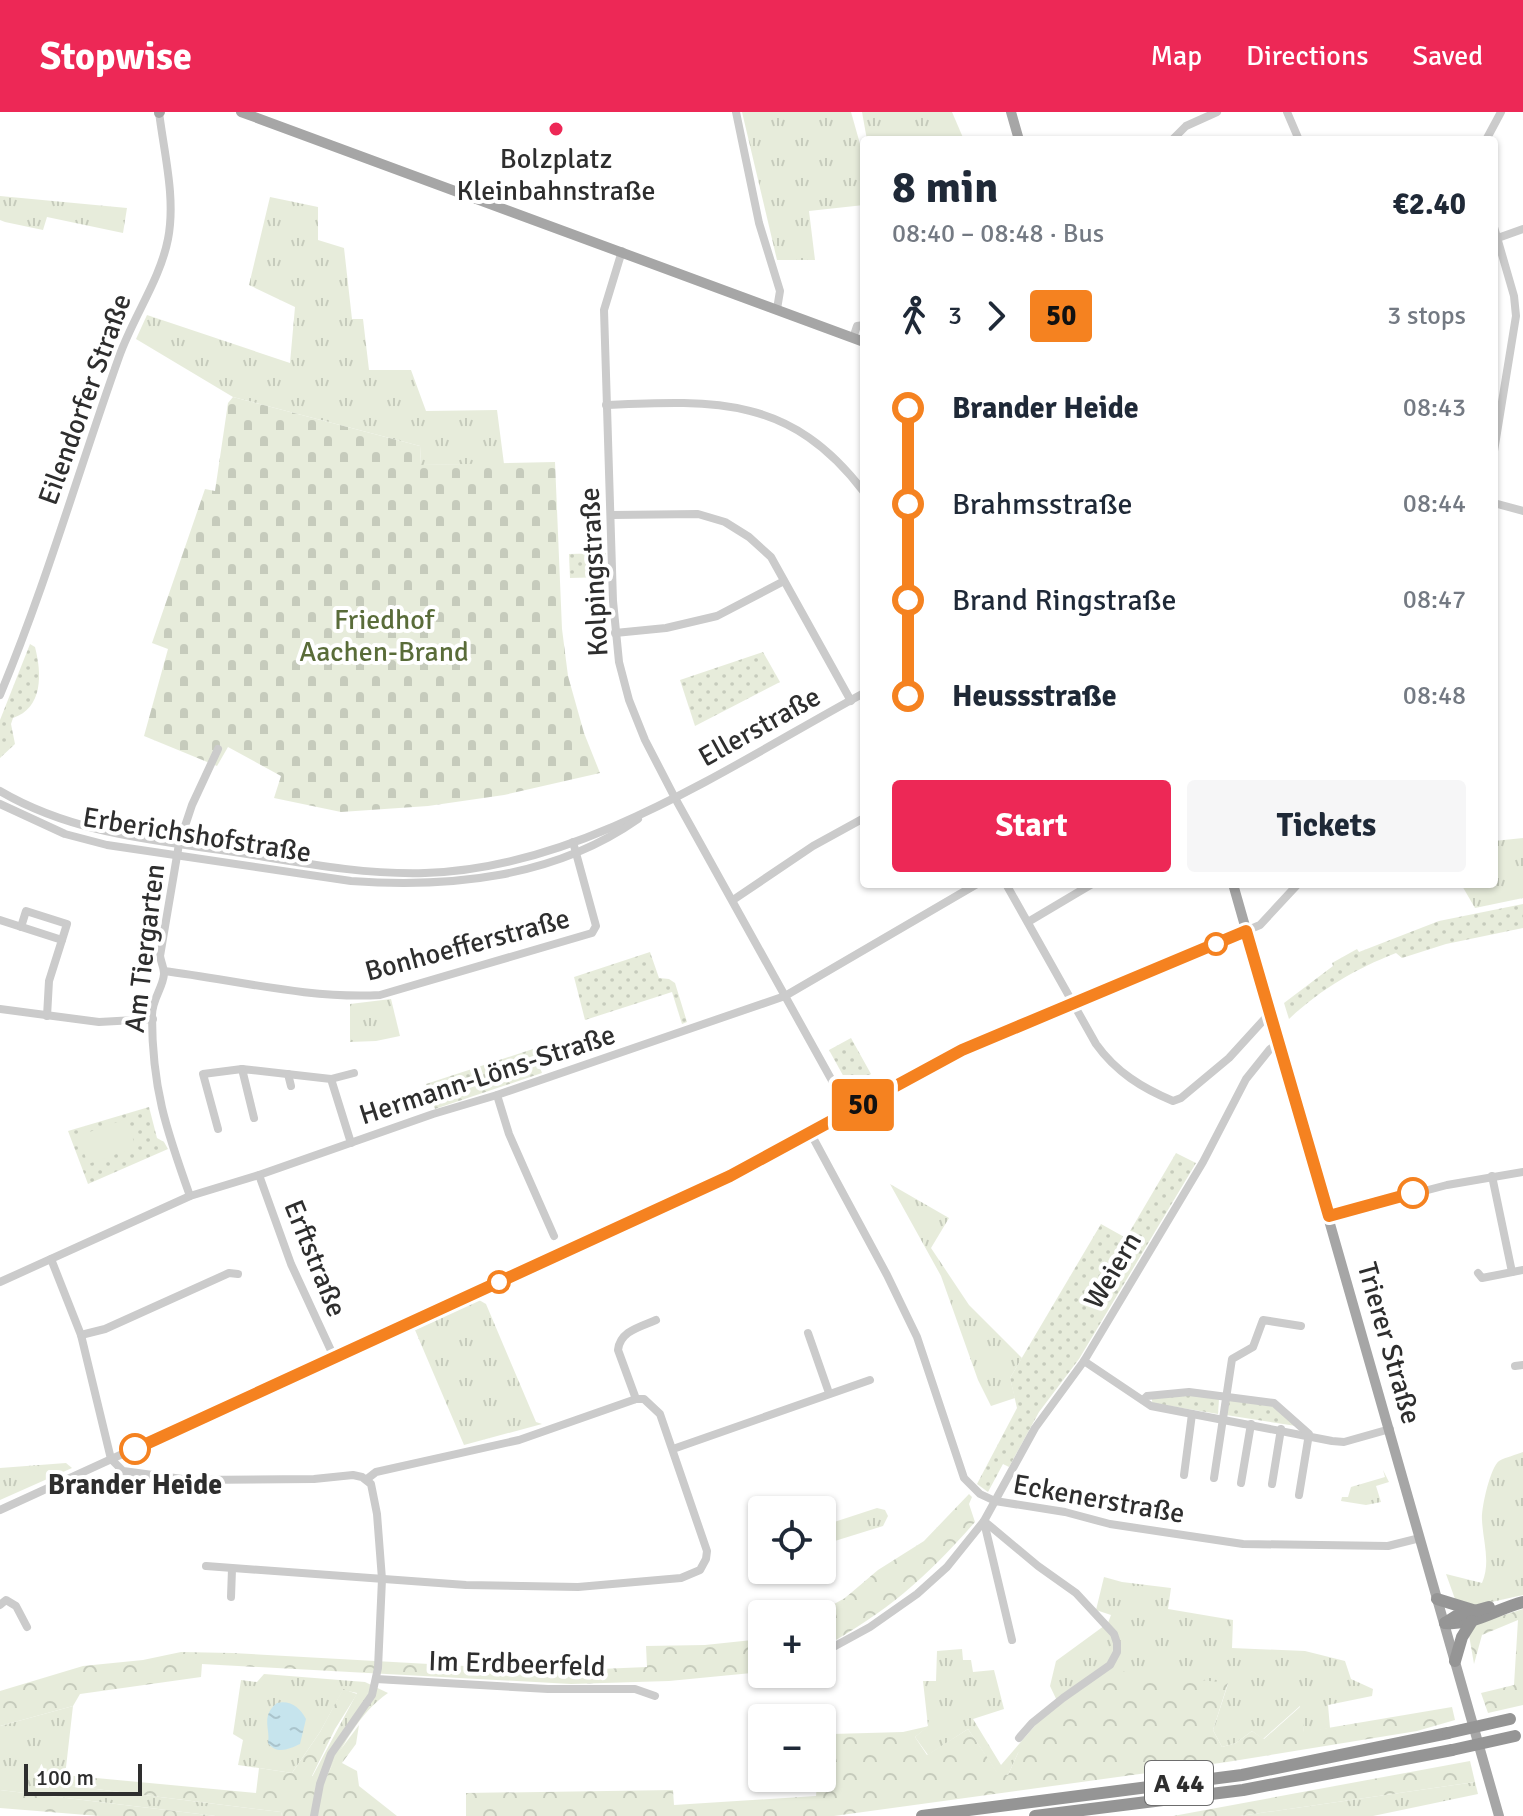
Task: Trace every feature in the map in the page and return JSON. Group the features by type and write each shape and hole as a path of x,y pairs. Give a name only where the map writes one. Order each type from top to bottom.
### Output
{"highway":[{"path":"1437,1599 1474,1616"},
{"path":"1445,1623 1457,1625 1474,1616 1518,1603"},
{"path":"1455,1661 1462,1637 1474,1616"},
{"name":"A 44","path":"922,1816 1242,1775 1517,1718"},
{"name":"A 44","path":"1035,1816 1243,1790 1519,1735"}],"main road":[{"path":"241,112 858,340"},
{"path":"1011,112 1018,136"},
{"name":"Trierer Straße","path":"1234,888 1499,1816"}],"street":[{"name":"Eilendorfer Straße","path":"0,695 26,633 121,350 162,260 168,238 170,208 160,112"},
{"path":"736,112 759,223 780,291 777,309"},
{"path":"1176,136 1186,126 1217,112"},
{"path":"1287,112 1297,136"},
{"path":"1488,136 1501,112"},
{"path":"1498,238 1523,229"},
{"path":"1498,245 1514,296 1516,316 1498,426"},
{"name":"Kolpingstraße","path":"622,251 604,310 615,633 629,700 645,740 675,798 850,1113"},
{"path":"606,405 684,401 738,406 763,413 783,421 824,448 860,488"},
{"path":"1498,504 1523,511"},
{"path":"612,515 698,514 725,522 759,545 771,557 851,701"},
{"path":"615,633 666,628 717,616 784,581"},
{"name":"Ellerstraße","path":"675,798 860,695"},
{"name":"Erberichshofstraße","path":"179,844 192,805 218,749"},
{"name":"Erberichshofstraße","path":"0,791 33,809 106,833 393,873 477,868 523,858 573,842 675,798"},
{"name":"Erberichshofstraße","path":"0,804 65,834 107,845 351,881 393,884 480,879 528,869 592,848 655,808"},
{"path":"733,900 813,846 860,820"},
{"name":"Bonhoefferstraße","path":"164,971 307,994 349,997 380,995 592,933 596,926 573,842"},
{"name":"Am Tiergarten","path":"179,844 160,956 164,971 154,1001 153,1065 168,1135 190,1196"},
{"path":"393,873 393,884"},
{"name":"Hermann-Löns-Straße","path":"0,1282 190,1196 785,996 969,888"},
{"path":"1008,888 1108,1061 1133,1081 1173,1101 1181,1098 1229,1058 1270,1013"},
{"path":"1028,922 1085,888"},
{"path":"0,1510 730,1176 962,1050 1260,925 1294,888"},
{"path":"21,927 26,911 67,924 49,981 47,1016"},
{"path":"0,920 62,940"},
{"path":"0,1009 99,1022 153,1019"},
{"name":"Weiern","path":"836,1646 870,1627 917,1594 947,1567 984,1521 1046,1410 1084,1361 1203,1162 1246,1079 1270,1049 1279,1043"},
{"path":"242,1069 254,1118"},
{"path":"218,1129 203,1074 242,1069 331,1079 354,1073"},
{"path":"288,1074 291,1086"},
{"path":"331,1079 351,1143"},
{"path":"497,1095 509,1134 554,1236"},
{"name":"Eckenerstraße","path":"811,1134 917,1337 964,1478 980,1494 995,1501 1065,1512 1110,1524 1243,1544 1388,1546 1420,1538"},
{"path":"1329,1216 1405,1195 1523,1172"},
{"name":"Erftstraße","path":"259,1175 291,1264 334,1357"},
{"path":"1492,1176 1512,1272"},
{"path":"51,1259 81,1335 111,1459 123,1471 190,1480 289,1480 353,1475 367,1479 373,1489 382,1579 376,1679 372,1695 331,1754 320,1784 314,1816"},
{"path":"1478,1273 1482,1278 1523,1270"},
{"path":"81,1335 105,1329 229,1273 238,1274"},
{"path":"636,1399 618,1350 619,1344 624,1335 656,1320"},
{"path":"1214,1478 1232,1359 1253,1347 1263,1320 1301,1326"},
{"path":"808,1333 829,1393"},
{"path":"1084,1361 1151,1406 1344,1442 1390,1429"},
{"path":"673,1449 870,1380"},
{"path":"1143,1400 1147,1396 1189,1392 1274,1403 1309,1434"},
{"path":"206,1566 543,1588 650,1582 695,1573 704,1565 707,1551 673,1449 660,1414 644,1399 636,1399 519,1440 376,1472 367,1479"},
{"path":"1184,1475 1192,1414"},
{"path":"1241,1483 1251,1424"},
{"path":"1272,1484 1281,1429"},
{"path":"1299,1495 1309,1434"},
{"path":"984,1521 1012,1640"},
{"path":"984,1521 1076,1593 1114,1634 1117,1643 1117,1652 1110,1665 1063,1698 1019,1738"},
{"path":"231,1597 232,1569"},
{"path":"0,1605 6,1600 16,1606 27,1627"},
{"name":"Im Erdbeerfeld","path":"376,1679 481,1686 635,1689 655,1696"}],"green space":[{"path":"742,112 851,112 860,144 860,205 809,211 815,260 777,260"},
{"path":"862,112 952,112 962,136 866,136"},
{"path":"0,196 127,208 123,233 47,217 43,230 5,222 0,220"},
{"path":"270,197 318,207 318,240 344,248 352,319 363,319 369,370 411,370 426,411 497,410 504,464 421,465 420,446 233,397 136,339 147,315 290,363 295,307 249,285"},
{"name":"Friedhof Aachen-Brand","path":"233,397 420,446 421,465 555,462 562,629 568,676 584,733 600,773 504,795 428,806 341,812 274,798 281,776 228,747 217,766 144,736 168,649 152,643 205,489 215,491 228,403"},
{"path":"606,553 607,577 570,578 569,554"},
{"path":"30,644 35,647 37,657 38,689 30,706 13,718 11,724 15,744 0,758 0,720"},
{"path":"763,652 780,682 695,726 680,680"},
{"path":"1523,838 1523,898 1475,908 1463,888 1498,888 1498,841"},
{"path":"1523,904 1523,928 1446,944 1402,958 1396,953 1339,981 1289,1019 1284,1003 1333,966 1332,963 1357,949 1359,952 1439,921"},
{"path":"650,952 659,978 675,983 687,1022 682,1024 672,992 585,1020 574,977"},
{"path":"391,999 400,1036 350,1042 350,1004"},
{"path":"851,1038 871,1074 865,1078 869,1085 858,1091 864,1094 854,1099 843,1087 845,1079 829,1050"},
{"path":"533,1049 542,1073 435,1109 426,1084"},
{"path":"149,1107 157,1138 168,1149 88,1184 68,1131"},
{"path":"126,1119 136,1147 88,1164 78,1136"},
{"path":"1176,1153 1196,1163 1079,1359 1039,1412 1009,1467 1003,1464 988,1492 977,1484 1017,1408 1010,1378 1101,1224 1126,1238"},
{"path":"890,1184 949,1218 931,1248 969,1305 1022,1358 1010,1378 1015,1398 991,1406 978,1380 941,1276"},
{"path":"479,1300 486,1304 536,1422 542,1424 464,1445 415,1330"},
{"path":"1189,1395 1219,1399 1218,1414 1152,1403 1152,1399"},
{"path":"1228,1400 1273,1405 1296,1426 1226,1415"},
{"path":"1523,1452 1523,1595 1469,1607 1455,1599 1446,1574 1482,1583 1486,1560 1482,1515 1489,1480 1499,1461"},
{"path":"66,1463 72,1468 0,1500 0,1468"},
{"path":"1383,1470 1389,1482 1376,1486 1381,1502 1366,1505 1341,1501 1342,1497 1348,1497 1351,1487 1385,1477"},
{"path":"969,1494 972,1497 969,1504 975,1522 957,1542 886,1607 836,1640 836,1603 878,1570 924,1541"},
{"path":"877,1508 885,1510 888,1516 883,1526 836,1541 836,1521"},
{"path":"1104,1577 1171,1588 1168,1609 1233,1620 1232,1648 1305,1651 1345,1661 1351,1679 1373,1689 1372,1696 1328,1705 1330,1728 1304,1733 1300,1706 1263,1739 1252,1731 1236,1743 1222,1747 1213,1730 1228,1684 1018,1753 1008,1775 997,1773 968,1729 928,1755 915,1737 928,1726 923,1681 936,1681 937,1651 962,1649 963,1660 971,1660 973,1672 994,1670 1004,1709 973,1719 1001,1765 1038,1722 1059,1705 1050,1686 1056,1661 1108,1623 1111,1615 1096,1610"},
{"path":"1523,1609 1523,1705 1488,1713 1481,1693 1514,1685 1518,1620 1482,1635 1474,1664 1469,1635 1476,1624"},
{"path":"748,1640 748,1673 669,1681 571,1684 202,1664 201,1677 80,1694 73,1706 0,1726 0,1691 83,1666 143,1660 181,1652 554,1671 647,1667 646,1646"},
{"path":"1117,1671 1228,1683 1213,1730 1222,1747 1236,1743 1252,1731 1264,1739 1301,1706 1304,1732 1452,1707 1455,1720 1417,1731 1227,1762 834,1816 466,1816 466,1793 673,1790 674,1805 836,1792 836,1734 903,1732 929,1726 915,1737 927,1755 968,1729 997,1772 1008,1775 1018,1753"},
{"path":"264,1674 365,1682 388,1693 360,1720 326,1778 312,1777 357,1693 343,1690 292,1773 238,1765 243,1740 233,1734 241,1680 257,1682"},
{"path":"343,1689 357,1694 335,1729 312,1776 326,1778 338,1753 359,1725 356,1744 342,1763 357,1771 359,1786 397,1816 282,1816 281,1812 64,1785 64,1775 256,1793 259,1768 292,1773 320,1732"},
{"path":"73,1706 64,1785 281,1812 282,1816 216,1816 0,1790 0,1726"},
{"path":"1470,1761 1475,1782 1240,1816 1173,1816"},
{"path":"1475,1782 1478,1794 1373,1816 1240,1816"},
{"path":"0,1790 216,1816 99,1816 0,1808"}],"water":[{"path":"277,1703 294,1706 306,1719 300,1744 292,1748 275,1749 268,1743 267,1718"}],"bus line":[{"name":"50","path":"135,1449 730,1176 962,1050 1246,931 1329,1216 1413,1193"}],"place":[{"name":"Bolzplatz Kleinbahnstraße","path":"556,129"},
{"name":"Brander Heide","path":"135,1449"}]}
